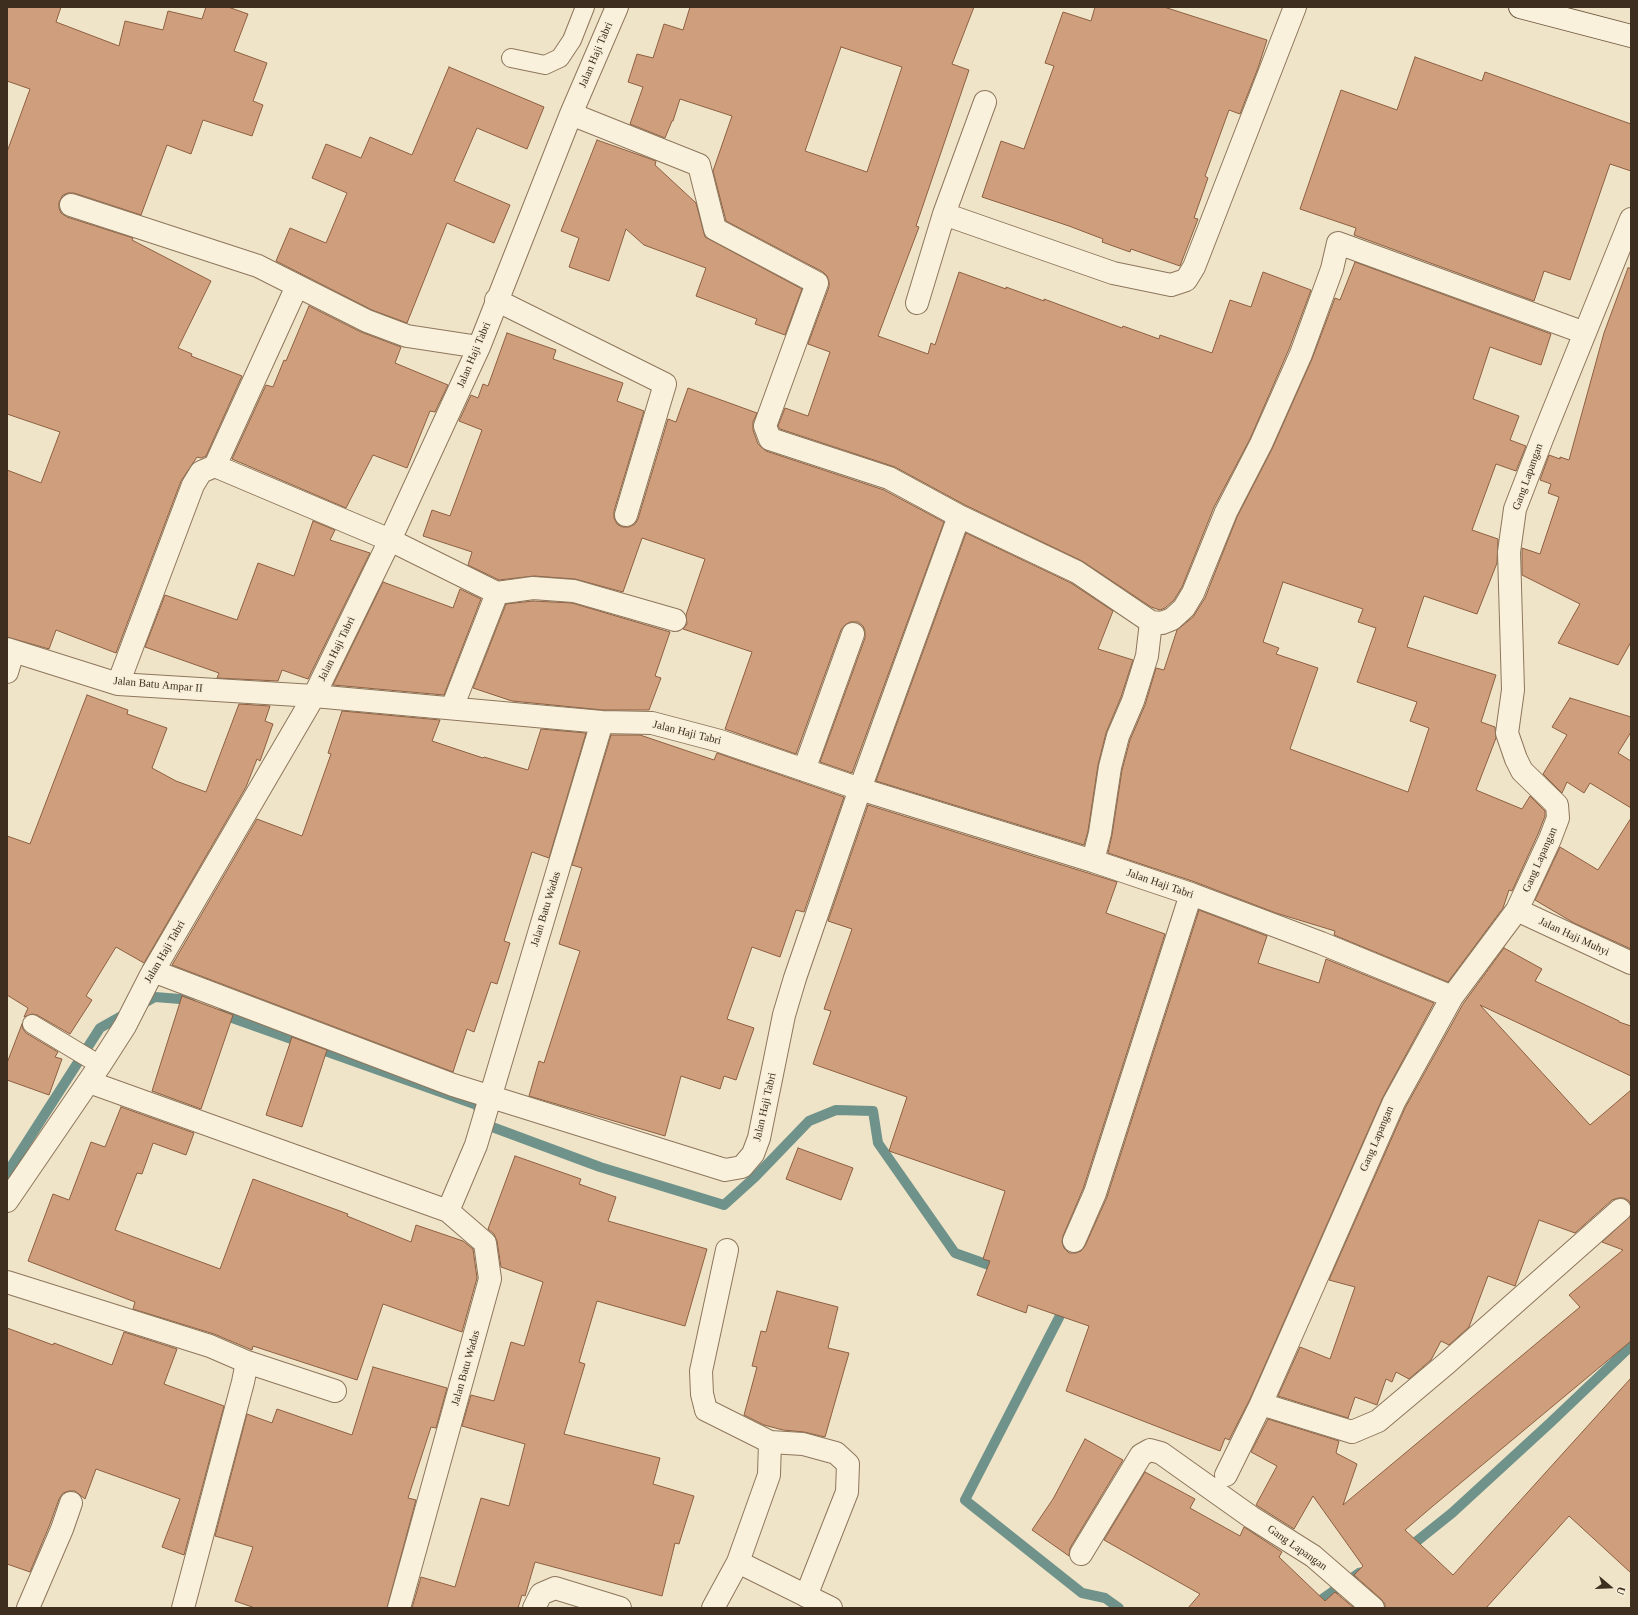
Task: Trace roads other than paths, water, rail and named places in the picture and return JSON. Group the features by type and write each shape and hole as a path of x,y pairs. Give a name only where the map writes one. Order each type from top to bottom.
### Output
{"street":[{"name":"Jalan Haji Tabri","path":"7,1201 93,1069 125,1026 152,973 314,696 390,540 479,347 496,300 571,114 617,7"},
{"path":"944,214 1113,273 1171,285 1186,280 1194,267 1295,7"},
{"path":"1520,7 1631,36"},
{"path":"917,303 944,214 986,102"},
{"path":"571,114 699,165 714,229 816,283 765,426 770,439 889,478 959,516 1077,572 1151,622 1162,623 1172,619 1184,608 1193,593 1226,512 1261,444 1301,354 1332,269 1338,243 1586,333"},
{"path":"71,205 258,266 367,321 408,336 479,347"},
{"name":"Gang Lapangan","path":"1373,1608 1312,1556 1251,1517 1222,1484 1261,1404 1394,1102 1452,997 1518,910 1558,818 1557,805 1522,771 1507,733 1513,690 1509,552 1515,509 1631,219"},
{"path":"118,684 193,486 201,472 215,466 297,286"},
{"path":"496,300 665,384 626,515"},
{"path":"215,466 390,540 497,593 533,588 574,591 675,620"},
{"path":"860,789 959,516"},
{"path":"452,708 497,593"},
{"path":"1093,861 1100,833 1110,767 1118,736 1132,701 1147,656 1151,622"},
{"path":"804,770 853,634"},
{"name":"Jalan Batu Ampar II","path":"9,658 118,684 314,696"},
{"name":"Jalan Haji Tabri","path":"314,696 602,722 652,723 720,741 860,789 1093,861 1191,894 1321,943 1452,997"},
{"name":"Jalan Batu Wadas","path":"488,1101 602,722"},
{"name":"Jalan Haji Tabri","path":"152,973 453,1085 488,1101 725,1170 742,1167 753,1154 759,1138 784,1015 795,978 860,789"},
{"path":"1074,1241 1095,1193 1191,894"},
{"name":"Jalan Haji Muhyi","path":"1518,910 1631,963"},
{"path":"93,1069 448,1211 476,1145 488,1101"},
{"path":"1261,1404 1352,1432 1378,1421 1447,1363 1620,1210"},
{"name":"Jalan Batu Wadas","path":"399,1608 490,1279 485,1243 448,1211"},
{"path":"727,1250 701,1371 702,1394 706,1410 770,1442 803,1444 836,1453 848,1464 847,1492 806,1596"},
{"path":"7,1282 210,1346 247,1362 335,1391"},
{"path":"183,1608 247,1362"},
{"path":"713,1608 738,1562 769,1475 770,1442"},
{"path":"1081,1554 1141,1456 1150,1450 1161,1453 1222,1484"},
{"path":"28,1608 62,1529 71,1503"},
{"path":"738,1562 831,1608"},
{"path":"534,1608 541,1594 555,1588 620,1608"}],"lane":[{"path":"510,58 545,65 560,58 572,40 585,7"},
{"path":"32,1024 71,1048 93,1069"}],"waterway":[{"path":"7,1173 100,1028 155,997 180,999 192,1004"},
{"path":"221,1014 477,1105 484,1124 600,1167 724,1205 755,1177 809,1121 836,1110 873,1111 878,1143 955,1253 1000,1269"},
{"path":"1066,1304 965,1500 1082,1593 1105,1598 1119,1608"},
{"path":"1407,1549 1452,1513 1631,1346"},
{"path":"1311,1608 1359,1573 1368,1571"}]}
